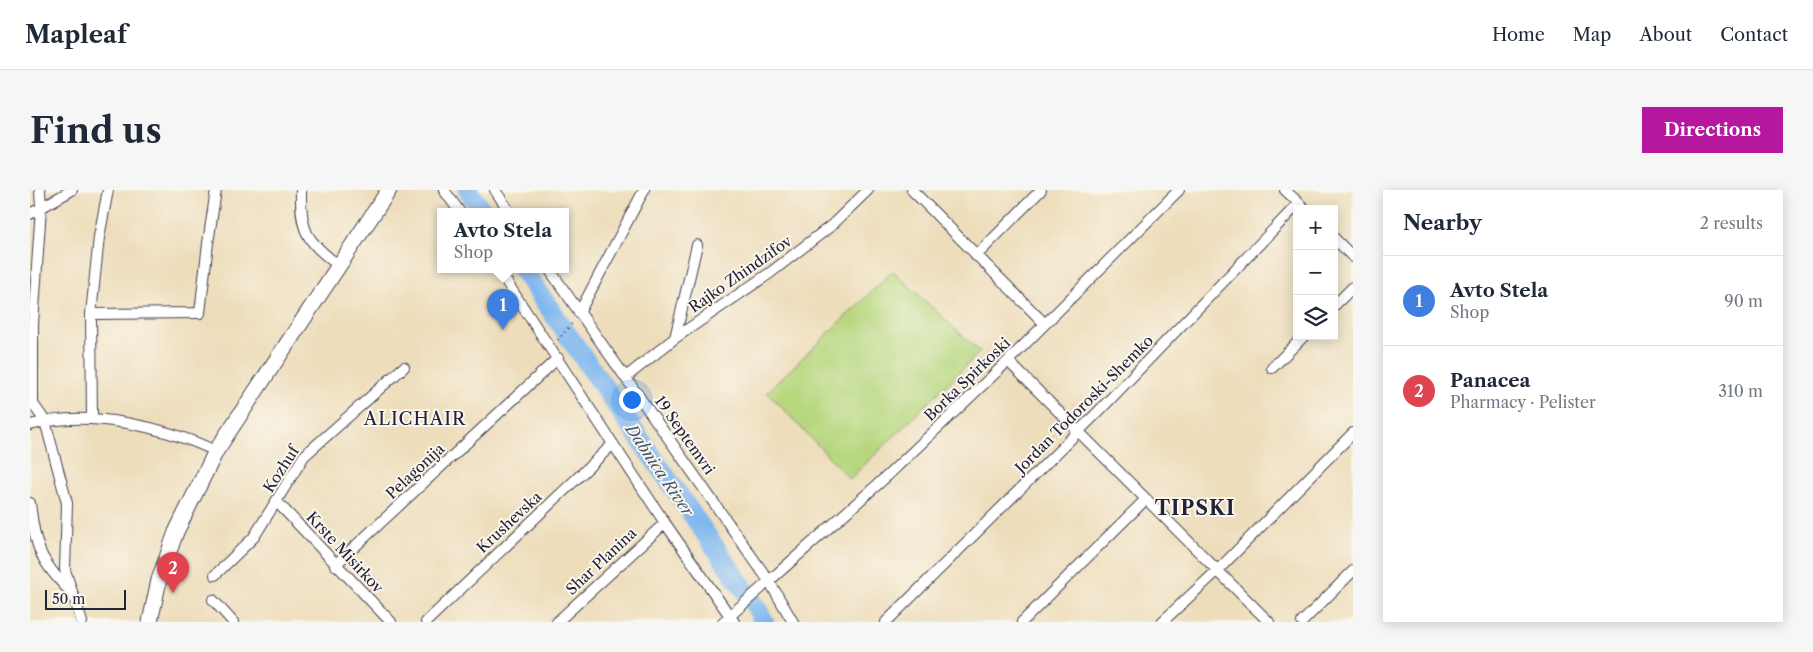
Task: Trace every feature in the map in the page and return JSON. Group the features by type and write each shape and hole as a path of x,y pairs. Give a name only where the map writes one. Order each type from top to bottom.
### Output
{"main road":[{"path":"150,622 159,580 176,532 216,451 389,190"}],"street":[{"path":"40,190 41,208 33,262 31,374 33,404 45,421 67,503 65,570 82,622"},
{"path":"30,214 72,190"},
{"path":"92,420 91,314 99,237 108,190"},
{"path":"91,314 200,313 216,190"},
{"path":"302,190 300,217 314,247 338,265"},
{"path":"444,190 457,208"},
{"path":"495,190 507,208"},
{"path":"580,314 644,190"},
{"name":"Rajko Zhindzifov","path":"626,377 675,338 770,273 832,225 867,190"},
{"path":"913,190 1044,323"},
{"path":"976,256 1041,190"},
{"name":"Borka Spirkoski","path":"729,620 769,580 886,477 1008,361 1178,190"},
{"path":"1285,190 1301,205"},
{"name":"Jordan Todoroski-Shemko","path":"886,622 1293,215"},
{"path":"1338,242 1353,257"},
{"path":"675,338 697,245"},
{"path":"501,273 552,348 729,620"},
{"name":"19 Septemvri","path":"552,273 769,580 793,622"},
{"path":"1338,302 1353,287"},
{"path":"1272,368 1300,340"},
{"name":"Pelagonija","path":"335,565 558,358"},
{"path":"1008,361 1269,622"},
{"name":"Kozhuf","path":"214,575 254,537 278,502 304,456 404,367"},
{"path":"30,425 45,421 92,420 149,427 183,436 216,451"},
{"path":"1162,622 1218,570 1353,433"},
{"name":"Krushevska","path":"426,622 613,444"},
{"path":"1022,622 1146,499"},
{"name":"Krste Misirkov","path":"278,502 335,565 391,622"},
{"path":"30,503 36,543 50,571 71,592"},
{"name":"Shar Planina","path":"557,622 665,523"},
{"path":"1302,622 1353,571"},
{"path":"213,600 233,622"}],"path":[{"path":"552,348 580,314"}],"green space":[{"path":"893,271 980,352 850,479 767,392"}],"waterway":[{"name":"Dabnica River","path":"468,190 480,208"},
{"name":"Dabnica River","path":"525,273 755,605 764,622"}],"place":[{"name":"Avto Stela","path":"503,330"},
{"name":"Panacea","path":"173,593"}],"district":[{"name":"ALICHAIR","path":"415,419"},
{"name":"TIPSKI","path":"1195,508"}]}
